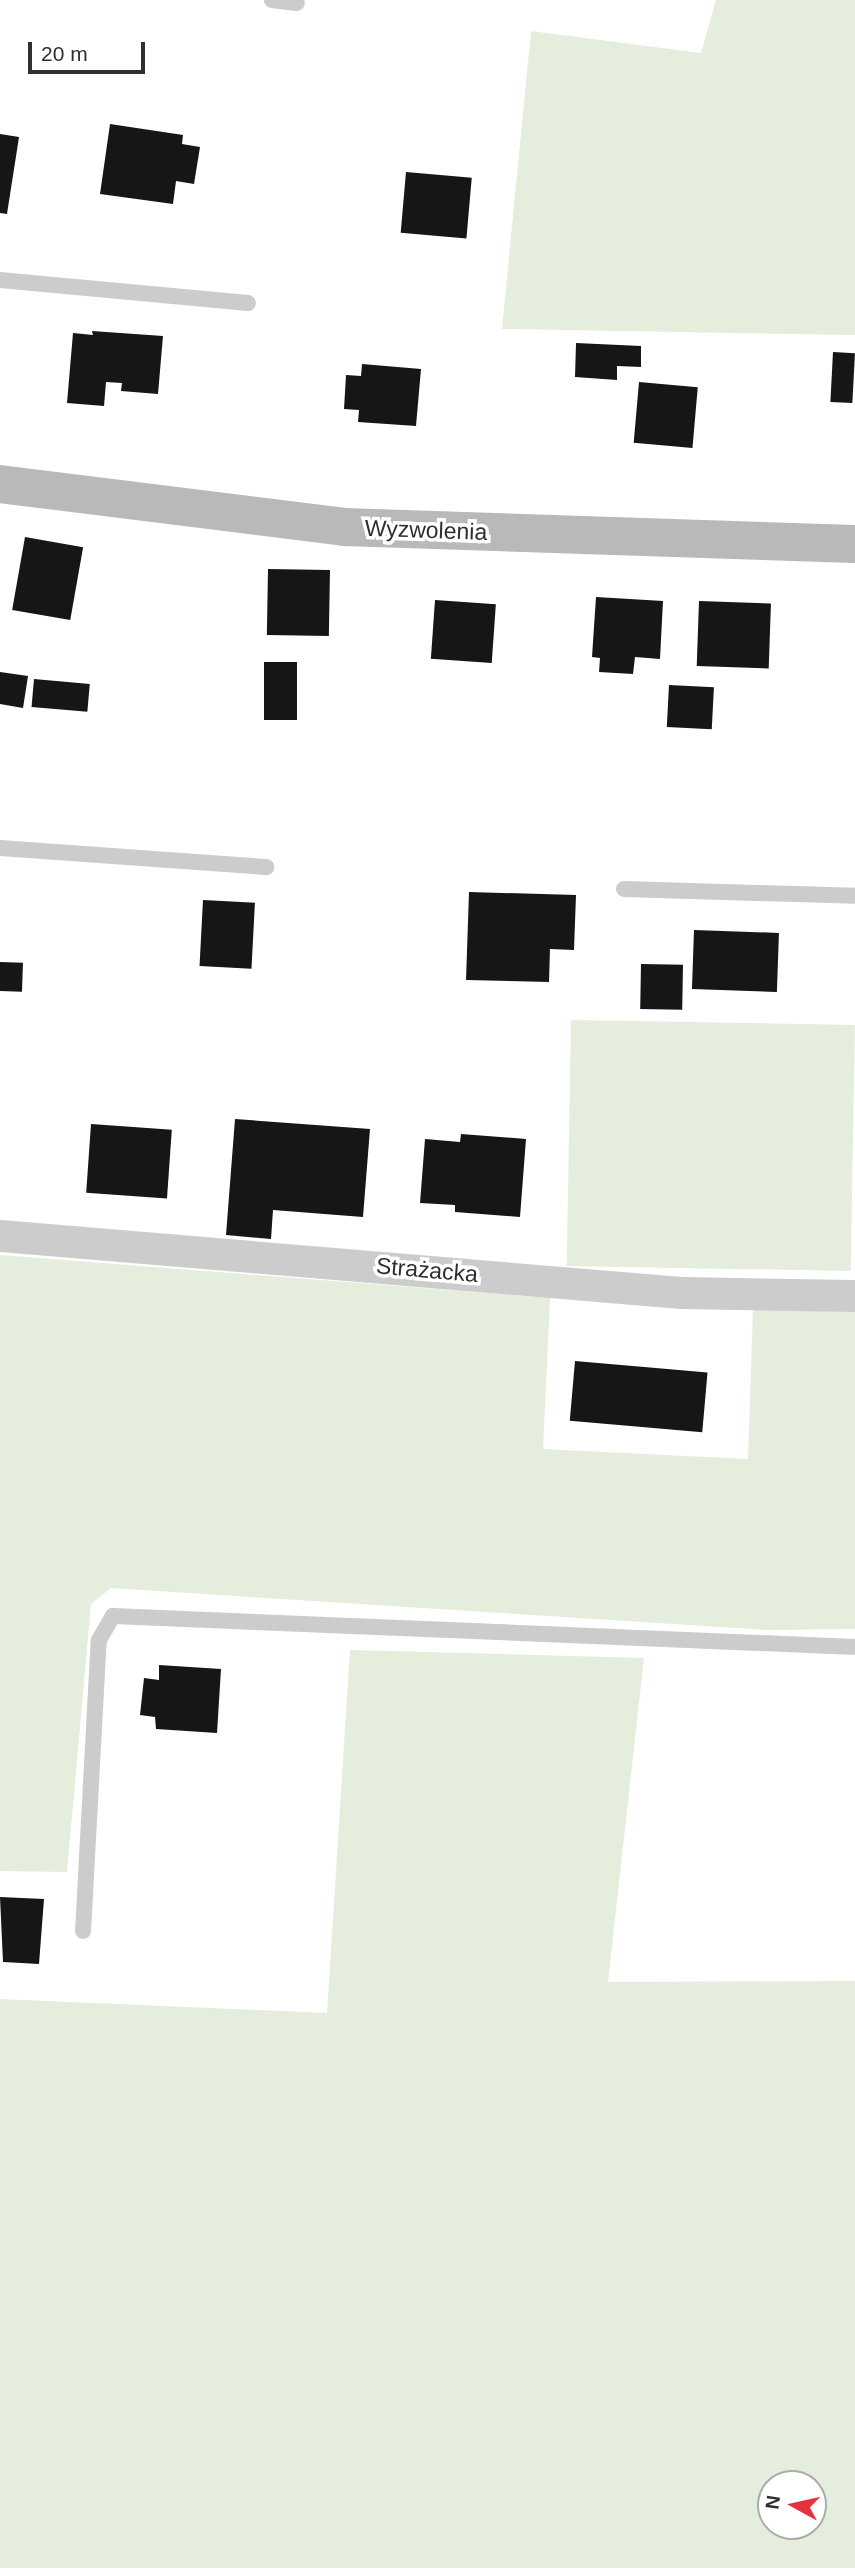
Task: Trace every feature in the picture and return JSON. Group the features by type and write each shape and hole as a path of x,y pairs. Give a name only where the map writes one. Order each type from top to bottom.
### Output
{"main road":[{"name":"Wyzwolenia","path":"0,484 344,527 855,544"}],"street":[{"name":"Strażacka","path":"0,1237 682,1293 855,1296"}],"lane":[{"path":"272,0 297,3"},
{"path":"0,280 248,303"},
{"path":"0,848 266,867"},
{"path":"624,889 855,896"},
{"path":"83,1931 99,1640 113,1615 855,1647"}],"green space":[{"path":"716,0 855,0 855,335 502,329 531,31 701,53"},
{"path":"571,1020 855,1025 851,1271 567,1266"},
{"path":"0,1255 550,1298 543,1449 748,1459 753,1309 855,1312 855,1629 766,1630 111,1588 91,1604 67,1872 0,1871"},
{"path":"350,1650 644,1658 608,1982 855,1981 855,2568 0,2568 0,1999 327,2013"}],"building":[{"path":"110,124 183,135 182,144 200,147 194,184 176,181 173,204 100,194"},
{"path":"0,134 19,137 7,214 0,213"},
{"path":"406,172 472,178 466,239 401,233"},
{"path":"92,331 163,336 158,394 121,391 122,383 106,382 104,406 67,403 73,333 93,335"},
{"path":"576,343 641,346 641,367 617,366 617,380 575,377"},
{"path":"833,352 855,353 852,403 830,402"},
{"path":"362,364 421,369 416,426 358,422 359,410 344,409 346,375 361,376"},
{"path":"639,382 698,387 692,448 634,443"},
{"path":"25,537 83,547 70,620 12,610"},
{"path":"268,569 330,570 329,636 267,635"},
{"path":"596,597 663,601 660,659 635,657 633,674 599,672 600,658 592,657"},
{"path":"435,600 496,604 492,663 431,659"},
{"path":"699,601 771,604 769,668 697,666"},
{"path":"264,662 297,662 297,720 264,720"},
{"path":"0,672 28,676 23,708 0,704"},
{"path":"34,679 90,684 87,712 32,707"},
{"path":"669,685 714,687 712,729 667,727"},
{"path":"469,892 576,895 574,950 550,949 549,982 466,980"},
{"path":"203,900 255,903 251,969 200,966"},
{"path":"694,930 779,933 777,992 692,989"},
{"path":"0,962 23,963 22,992 0,991"},
{"path":"641,964 683,965 682,1010 640,1009"},
{"path":"235,1119 370,1129 363,1217 273,1210 271,1239 226,1235"},
{"path":"91,1124 172,1130 167,1198 86,1193"},
{"path":"461,1134 526,1139 520,1217 455,1212 455,1205 420,1203 425,1139 460,1142"},
{"path":"575,1361 707,1373 702,1432 570,1421"},
{"path":"159,1665 221,1669 217,1733 156,1729 155,1717 140,1715 144,1678 159,1680"},
{"path":"0,1897 44,1899 39,1964 3,1962"}]}
